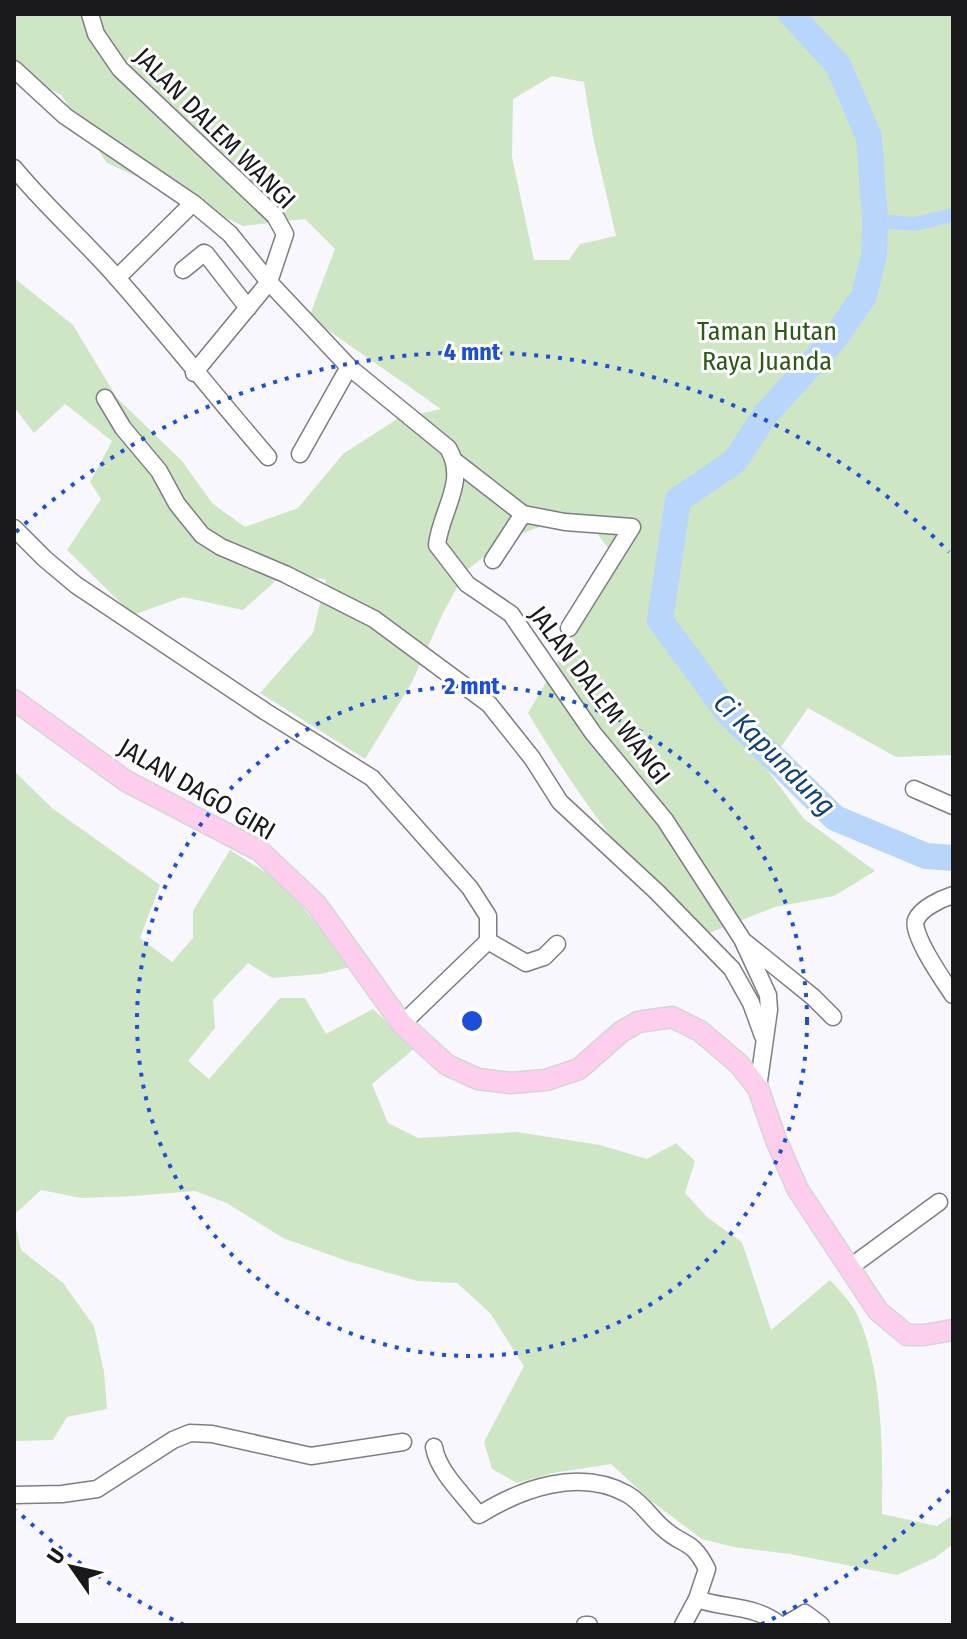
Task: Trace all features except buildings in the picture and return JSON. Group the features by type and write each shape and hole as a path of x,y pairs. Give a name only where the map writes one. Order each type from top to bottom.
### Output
{"main road":[{"name":"JALAN DAGO GIRI","path":"14,700 126,781 260,851 316,904 402,1024 447,1065 478,1079 511,1083 546,1080 579,1069 638,1022 672,1017 700,1031 739,1064 758,1088"},
{"path":"758,1088 798,1190 878,1311 907,1335 953,1330"}],"street":[{"name":"JALAN DALEM WANGI","path":"90,14 96,34 120,69 275,216 285,234 269,282"},
{"path":"14,69 65,116 193,203 230,234 269,282 349,367 448,448 456,462 523,514 565,522 632,527 569,628"},
{"path":"14,168 117,278 268,457"},
{"path":"117,278 193,203"},
{"path":"183,270 206,254 248,308"},
{"path":"194,373 269,282"},
{"path":"300,454 349,367"},
{"path":"105,398 123,428 159,471 177,504 202,535 221,547 285,574 374,619 489,704 532,758 560,802 657,892 732,969 751,1003 763,1037"},
{"name":"JALAN DALEM WANGI","path":"456,462 452,494 437,545 467,584 511,614 593,733 665,820 742,939 768,995 769,1010 758,1088"},
{"path":"493,560 523,514"},
{"path":"14,528 76,585 266,712 372,778 477,897 488,916 488,941 402,1024"},
{"path":"914,789 953,806"},
{"path":"953,895 939,900 923,912 914,926 953,995"},
{"path":"742,939 833,1017"},
{"path":"488,941 526,963 544,957 557,944"},
{"path":"849,1268 939,1202"},
{"path":"14,1495 62,1494 97,1489 173,1440 190,1433 212,1434 311,1456 403,1442"},
{"path":"434,1447 435,1455 453,1483 479,1515 544,1485 604,1484 628,1495 650,1511 663,1529 698,1551 707,1569 697,1599 683,1625"},
{"path":"697,1599 712,1605 762,1613 782,1625 805,1613 821,1625"}],"green space":[{"name":"Taman Hutan Raya Juanda","path":"14,14 953,14 953,755 896,757 808,708 783,744 763,764 804,819 875,871 834,896 775,907 694,939 649,885 585,801 528,713 617,560 593,528 555,521 507,539 467,570 444,611 411,684 365,759 260,693 313,633 326,579 281,576 243,610 183,597 133,615 67,550 101,499 90,482 112,441 65,404 34,433 14,407 14,278 73,325 117,398 182,461 213,504 245,527 298,508 343,454 397,419 441,409 309,317 335,249 305,219 243,226 107,163 61,95 14,72","holes":["552,76 584,82 616,236 580,244 569,260 534,260 512,157 513,99"]},
{"path":"14,771 52,808 160,885 140,938 172,962 193,938 193,911 230,850 284,884 351,967 320,974 272,978 248,963 213,1000 215,1028 188,1061 209,1079 280,998 305,998 326,1034 373,1009 415,1048 372,1084 388,1123 418,1138 517,1132 600,1145 647,1159 676,1143 695,1161 685,1193 708,1218 742,1242 771,1330 830,1280 852,1305 866,1336 877,1386 882,1514 937,1526 953,1515 953,1544 935,1558 897,1575 702,1539 651,1501 611,1464 553,1473 517,1483 492,1469 484,1442 524,1366 490,1313 457,1283 417,1281 344,1260 283,1238 227,1203 195,1191 81,1198 41,1190 14,1215"},
{"path":"14,1218 21,1250 63,1283 94,1326 104,1372 107,1409 67,1417 53,1440 14,1441"}],"waterway":[{"name":"Ci Kapundung","path":"791,14 838,65 869,137 875,221 874,255 864,296 834,339 765,415 735,461 678,500 660,620 728,713 835,818 926,856 953,858"},
{"path":"875,221 915,224 953,215"}]}
